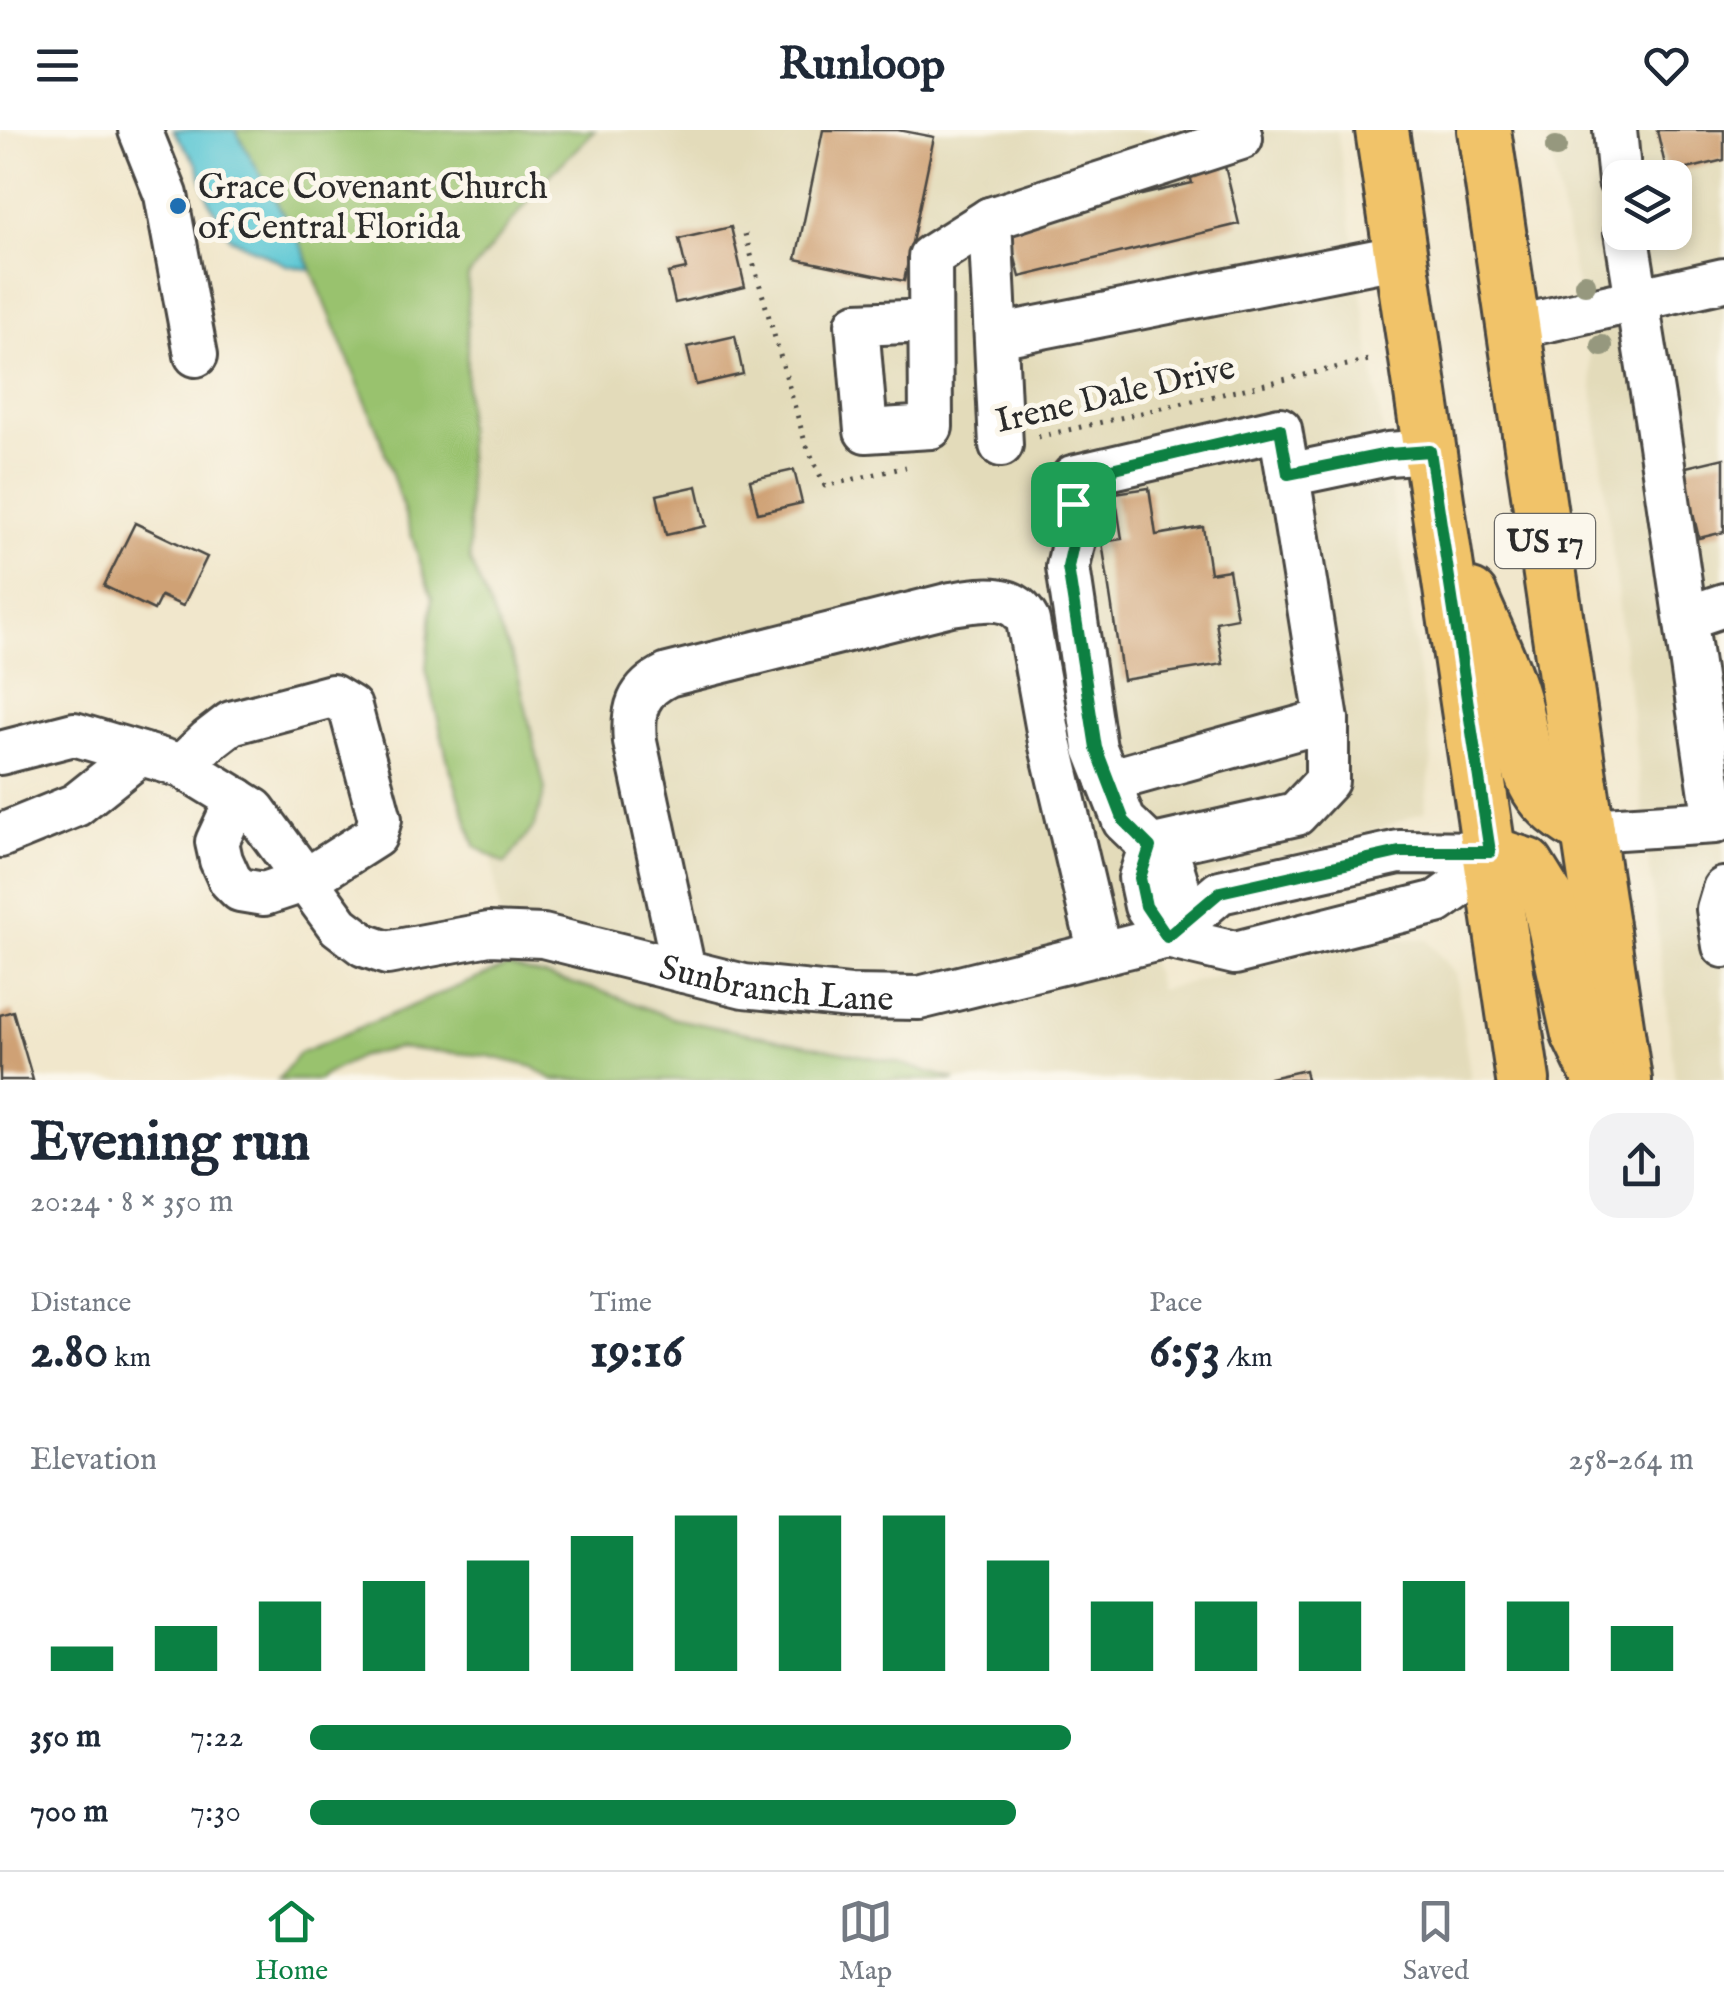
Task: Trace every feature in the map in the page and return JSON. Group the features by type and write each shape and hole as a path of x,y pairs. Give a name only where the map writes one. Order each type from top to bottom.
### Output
{"main road":[{"name":"US 17","path":"1382,130 1524,1080"},
{"name":"US 17","path":"1484,130 1624,1080"},
{"path":"1442,526 1510,689 1530,777 1563,818 1588,830"},
{"path":"1490,852 1527,865 1548,899 1578,1034 1600,1080"}],"street":[{"path":"140,130 166,195 196,354"},
{"path":"930,321 930,257 990,219 1241,138 1239,130"},
{"path":"1614,130 1618,160"},
{"path":"990,219 1001,445"},
{"path":"1588,830 1719,830 1705,612 1636,300 1629,250"},
{"path":"996,336 1401,256"},
{"path":"1513,328 1724,280"},
{"path":"1280,429 1327,720 1327,781 1296,814 1150,847 1124,821 1096,748 1068,567 1075,535 1073,478 1280,429"},
{"path":"1288,474 1388,454 1430,451"},
{"path":"684,971 635,742 633,720 639,698 652,682 668,675 951,604 981,600 1016,605 1028,621 1050,742 1100,954"},
{"path":"182,766 232,723 332,696 350,708 380,819 375,836 306,880 264,894 240,890 230,880 217,842 237,800"},
{"path":"1108,781 1327,720"},
{"path":"0,754 74,734 182,766 254,810 306,880"},
{"path":"0,836 76,805 140,754"},
{"path":"1150,847 1140,878 1146,906 1167,937"},
{"name":"Sunbranch Lane","path":"306,880 338,926 364,945 387,953 489,934 543,936 744,986 850,997 919,998 1167,937 1220,892 1399,852 1490,852"},
{"name":"Sunbranch Lane","path":"1167,937 1235,953 1438,902 1490,852"},
{"path":"1724,889 1718,908 1724,946"}],"path":[{"path":"745,234 805,442 825,486 913,466"},
{"name":"Irene Dale Drive","path":"1001,445 1415,349"}],"shaded area":[{"path":"595,130 1337,130 1432,759 1424,812 1346,841 1133,898 1140,925 916,980 850,979 746,968 500,917 492,857 505,864 535,825 517,670 470,561 466,421 468,276 547,178"},
{"path":"1546,130 1724,130 1724,1080 1675,1080 1587,337"},
{"path":"1426,939 1455,974 1471,1080 956,1080 895,1062 675,1019 601,991 507,966 505,953 542,954 744,1005 1150,960 1159,990 1345,946"}],"green space":[{"path":"235,130 595,130 547,178 468,276 466,421 470,561 517,670 545,790 535,825 505,864 475,846 448,762 426,669 432,599 379,434 303,249"},
{"path":"507,966 601,991 675,1019 895,1062 956,1080 553,1080 533,1067 488,1056 398,1048 361,1056 319,1080 278,1080 299,1053"}],"water":[{"path":"173,130 235,130 311,270 286,265 230,238 210,203 197,164"}],"building":[{"path":"823,130 898,130 934,137 904,281 796,259"},
{"path":"1657,130 1724,130 1724,160 1692,168 1692,160 1664,160"},
{"path":"1222,154 1239,224 1020,277 1007,227 1192,183 1187,163"},
{"path":"731,227 745,287 675,303 668,273 686,269 679,239"},
{"path":"735,336 743,374 696,385 687,347"},
{"path":"1724,458 1724,532 1699,538 1682,468"},
{"path":"794,470 802,503 758,513 750,480"},
{"path":"697,486 706,526 666,535 657,495"},
{"path":"1149,488 1156,535 1203,527 1210,573 1229,570 1237,618 1216,622 1223,664 1123,680 1102,542 1122,539 1115,493"},
{"path":"135,523 207,557 183,606 161,596 154,610 104,586"},
{"path":"13,1011 33,1080 0,1080 0,1015"},
{"path":"1305,1070 1307,1080 1270,1080 1270,1078"}],"place":[{"name":"Grace Covenant Church of Central Florida","path":"178,206"}],"route":[{"path":"1280,429 1288,474 1388,454 1430,451 1490,852 1399,852 1220,892 1167,937 1146,906 1140,878 1150,847 1124,821 1096,748 1068,567 1075,535 1073,504 1073,478 1280,429"}]}
